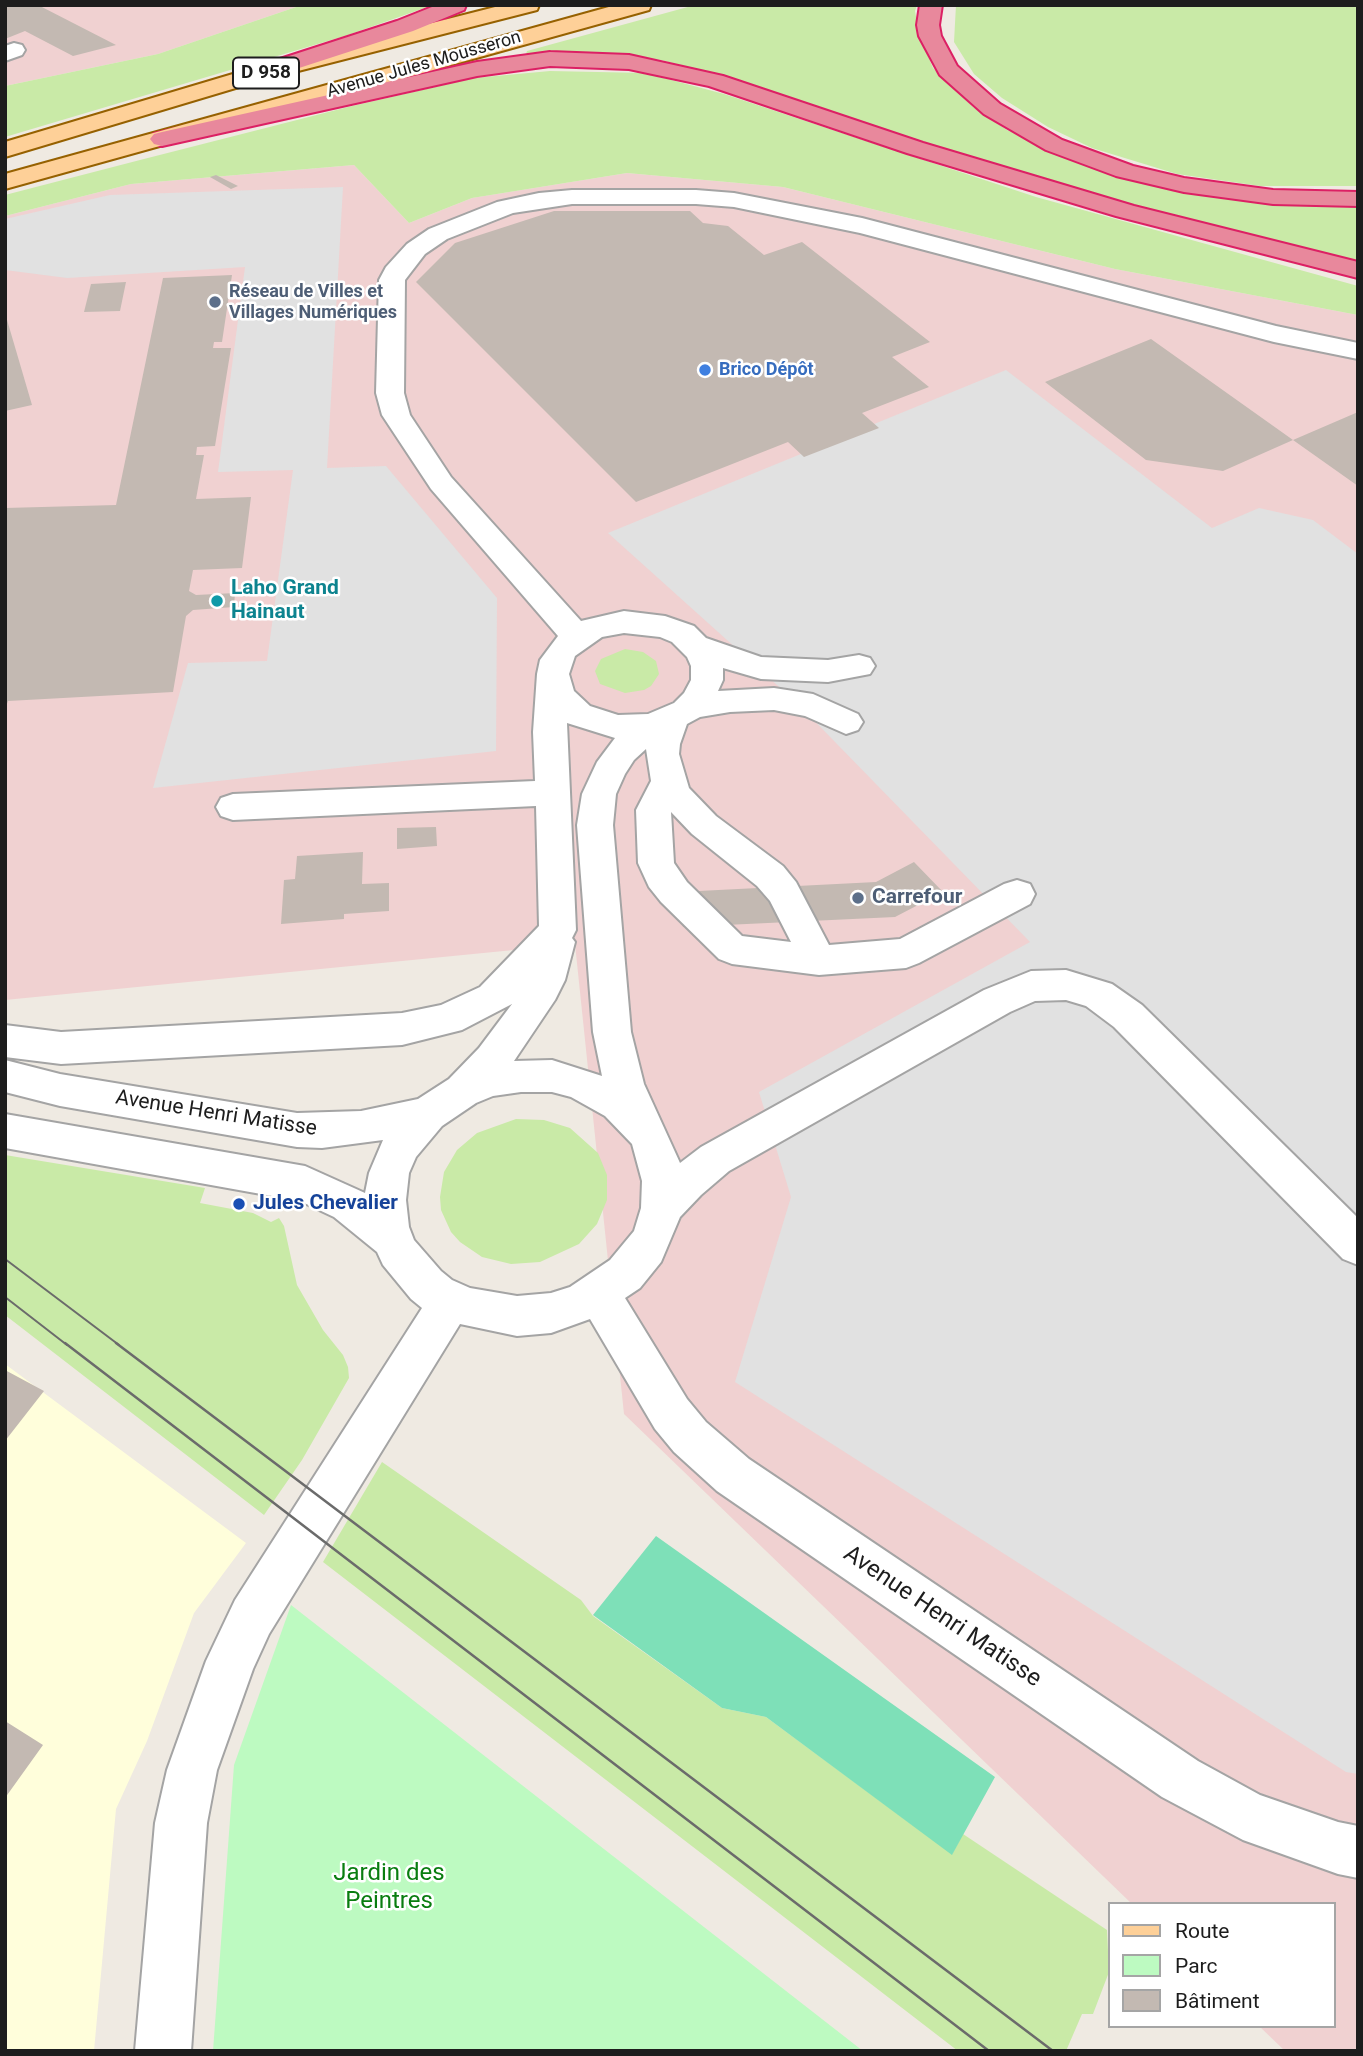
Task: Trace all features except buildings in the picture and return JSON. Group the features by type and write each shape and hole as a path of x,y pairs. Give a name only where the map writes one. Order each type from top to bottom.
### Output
{"highway":[{"path":"251,76 405,26 456,5"},
{"path":"930,5 930,36 948,70 992,109 1054,145 1112,167 1184,186 1273,197 1358,199"},
{"path":"162,139 477,69 550,59 614,60 673,69 915,148 1125,211 1358,270"}],"main road":[{"name":"Avenue Jules Mousseron","path":"5,150 251,76 529,5"},
{"name":"Avenue Jules Mousseron","path":"5,182 641,5"}],"street":[{"path":"577,637 441,483 397,415 390,393 392,280 395,272 416,249 438,234 506,207 572,197 696,197 734,200 862,226 1274,334 1358,351"},
{"path":"462,1091 493,1059 536,1000 551,968 558,930 559,905 551,793 550,732 554,667 559,653 577,637 603,625 645,622 674,630 696,646 761,668 828,671 859,666"},
{"path":"640,1123 624,1084 612,1032 594,825 599,794 622,751 672,717 705,687 708,672 705,658 696,646"},
{"path":"553,681 564,702 587,719 618,727 746,700 788,701 813,706 846,722"},
{"path":"672,717 663,744 663,766 668,781 688,810 752,860 783,892 818,960"},
{"path":"668,781 653,810 656,863 662,877 674,892 732,949 818,960 906,953 1017,894"},
{"path":"233,807 551,793"},
{"path":"5,1041 61,1048 94,1047 417,1027 462,1014 493,998 519,974 558,930"},
{"path":"662,1208 686,1182 715,1159 997,1001 1031,986 1066,985 1099,995 1128,1016 1358,1246"},
{"name":"Avenue Henri Matisse","path":"5,1076 60,1090 286,1129 361,1129 428,1114"},
{"name":"Avenue Henri Matisse","path":"552,1076 595,1088 619,1104 640,1123 654,1145 662,1169 662,1208 646,1249 625,1274 599,1294 568,1308 533,1315 482,1312 437,1294 415,1275 398,1252 386,1213 389,1172 408,1135 428,1114 462,1091 506,1077 552,1076"},
{"name":"Avenue Henri Matisse","path":"5,1131 305,1184 349,1203 393,1240"},
{"name":"Avenue Henri Matisse","path":"599,1294 671,1414 690,1437 733,1475 1180,1779 1222,1803 1275,1827 1358,1852"},
{"path":"163,2051 181,1824 192,1770 231,1661 265,1597 451,1301"}],"shaded area":[{"path":"5,5 302,5 158,54 5,86"},
{"path":"354,165 409,223 472,198 627,173 783,187 1115,269 1358,315 1358,2051 1285,2051 1261,2028 1335,2028 1335,1902 1130,1902 624,1414 575,944 5,1000 5,216 131,184"},
{"path":"343,187 327,468 386,466 497,598 496,751 153,788 188,663 267,661 293,470 218,472 245,267 67,278 5,270 5,219 110,195"},
{"path":"1006,370 1212,528 1259,508 1313,520 1358,554 1358,1774 1346,1772 735,1382 791,1197 759,1092 1030,942 797,703 608,533"},
{"path":"5,1364 246,1543 194,1613 147,1741 116,1809 94,2051 5,2051"}],"green space":[{"path":"302,5 433,5 348,35 5,137 5,86 158,54"},
{"path":"695,5 917,5 915,11 919,34 933,68 973,107 1007,130 1084,165 1164,187 1234,200 1313,206 1358,206 1358,262 1119,202 934,147 738,80 661,60 601,54 526,54 527,51"},
{"path":"956,5 1358,5 1358,186 1260,186 1177,174 1092,148 1048,127 1002,98 974,74 954,42"},
{"path":"550,71 645,73 724,94 1036,197 1358,286 1358,315 1115,269 783,187 627,173 472,198 409,223 354,165 131,184 5,216 5,195 348,107 474,78"},
{"path":"625,649 643,652 656,661 659,674 651,686 625,693 600,684 595,671 601,659"},
{"path":"516,1119 544,1120 570,1128 598,1153 607,1175 607,1200 597,1224 579,1244 540,1262 511,1264 482,1257 460,1242 451,1232 441,1210 440,1197 444,1172 457,1150 477,1133"},
{"path":"5,1155 205,1188 200,1203 253,1213 271,1222 279,1218 284,1226 297,1285 323,1330 343,1355 349,1378 302,1460 264,1515 5,1315"},
{"path":"382,1462 581,1600 593,1616 722,1708 766,1717 952,1854 963,1834 1107,1930 1108,1975 1093,2014 1082,2014 1066,2051 958,2051 323,1562"},
{"path":"656,1536 995,1777 952,1855 766,1717 722,1708 593,1615"},
{"name":"Jardin des Peintres","path":"291,1605 863,2051 213,2051 234,1765"}],"tram line":[{"path":"5,1259 119,1345"},
{"path":"5,1297 67,1345"},
{"path":"65,1343 989,2051"},
{"path":"116,1343 1053,2051"}],"place":[{"name":"Réseau de Villes et Villages Numériques","path":"215,302"},
{"name":"Brico Dépôt","path":"705,370"},
{"name":"Laho Grand Hainaut","path":"217,601"},
{"name":"Carrefour","path":"858,898"},
{"name":"Jules Chevalier","path":"239,1204"}]}
